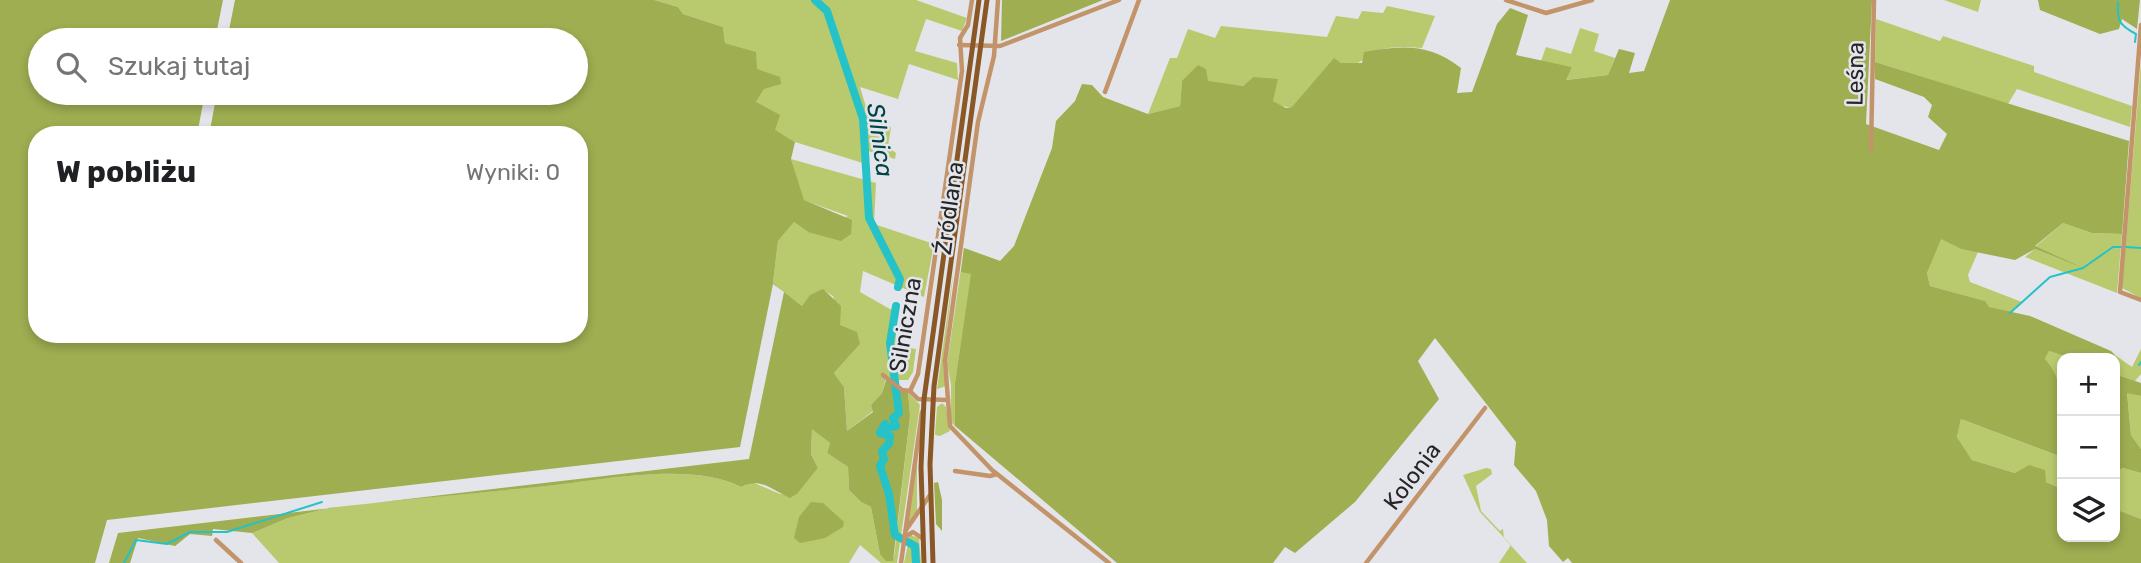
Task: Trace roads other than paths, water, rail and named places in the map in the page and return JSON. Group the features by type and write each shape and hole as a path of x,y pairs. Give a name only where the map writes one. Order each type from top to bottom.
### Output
{"main road":[{"path":"924,563 921,509 924,399 979,0"},
{"path":"933,563 930,495 932,410 987,0"}],"street":[{"name":"Silniczna","path":"924,399 916,398 910,391 918,374 942,217 962,71 959,45 968,25 972,0"},
{"name":"Źródlana","path":"997,474 959,439 949,422 945,357 978,122 995,47 998,0"},
{"path":"959,45 995,47 1119,0"},
{"path":"1105,92 1139,0"},
{"path":"1506,0 1546,13 1592,0"},
{"name":"Leśna","path":"1871,149 1874,0"},
{"path":"2141,25 2120,292 2141,300"},
{"path":"883,375 902,390 910,391"},
{"path":"924,399 948,400"},
{"path":"901,563 916,439 924,408"},
{"name":"Kolonia","path":"1366,563 1485,408"},
{"path":"955,471 990,476 997,474 1109,563"},
{"path":"905,534 930,495"},
{"path":"905,534 913,532 922,538"},
{"path":"216,540 241,563"}],"waterway":[{"name":"Silnica","path":"815,0 827,11 863,119 869,218 900,279 898,287"},
{"path":"2118,2 2120,22 2136,34 2135,42"},
{"path":"2010,313 2050,277 2083,268 2113,247 2121,247"},
{"path":"2126,247 2141,248"},
{"name":"Silnica","path":"896,306 890,343 899,413 893,418 896,426 887,428 885,424 880,433 890,436 889,444 882,451 884,459 880,466 889,494 895,535 915,546 916,563"},
{"path":"124,563 136,540 167,544 190,532 227,532 322,502"}]}
